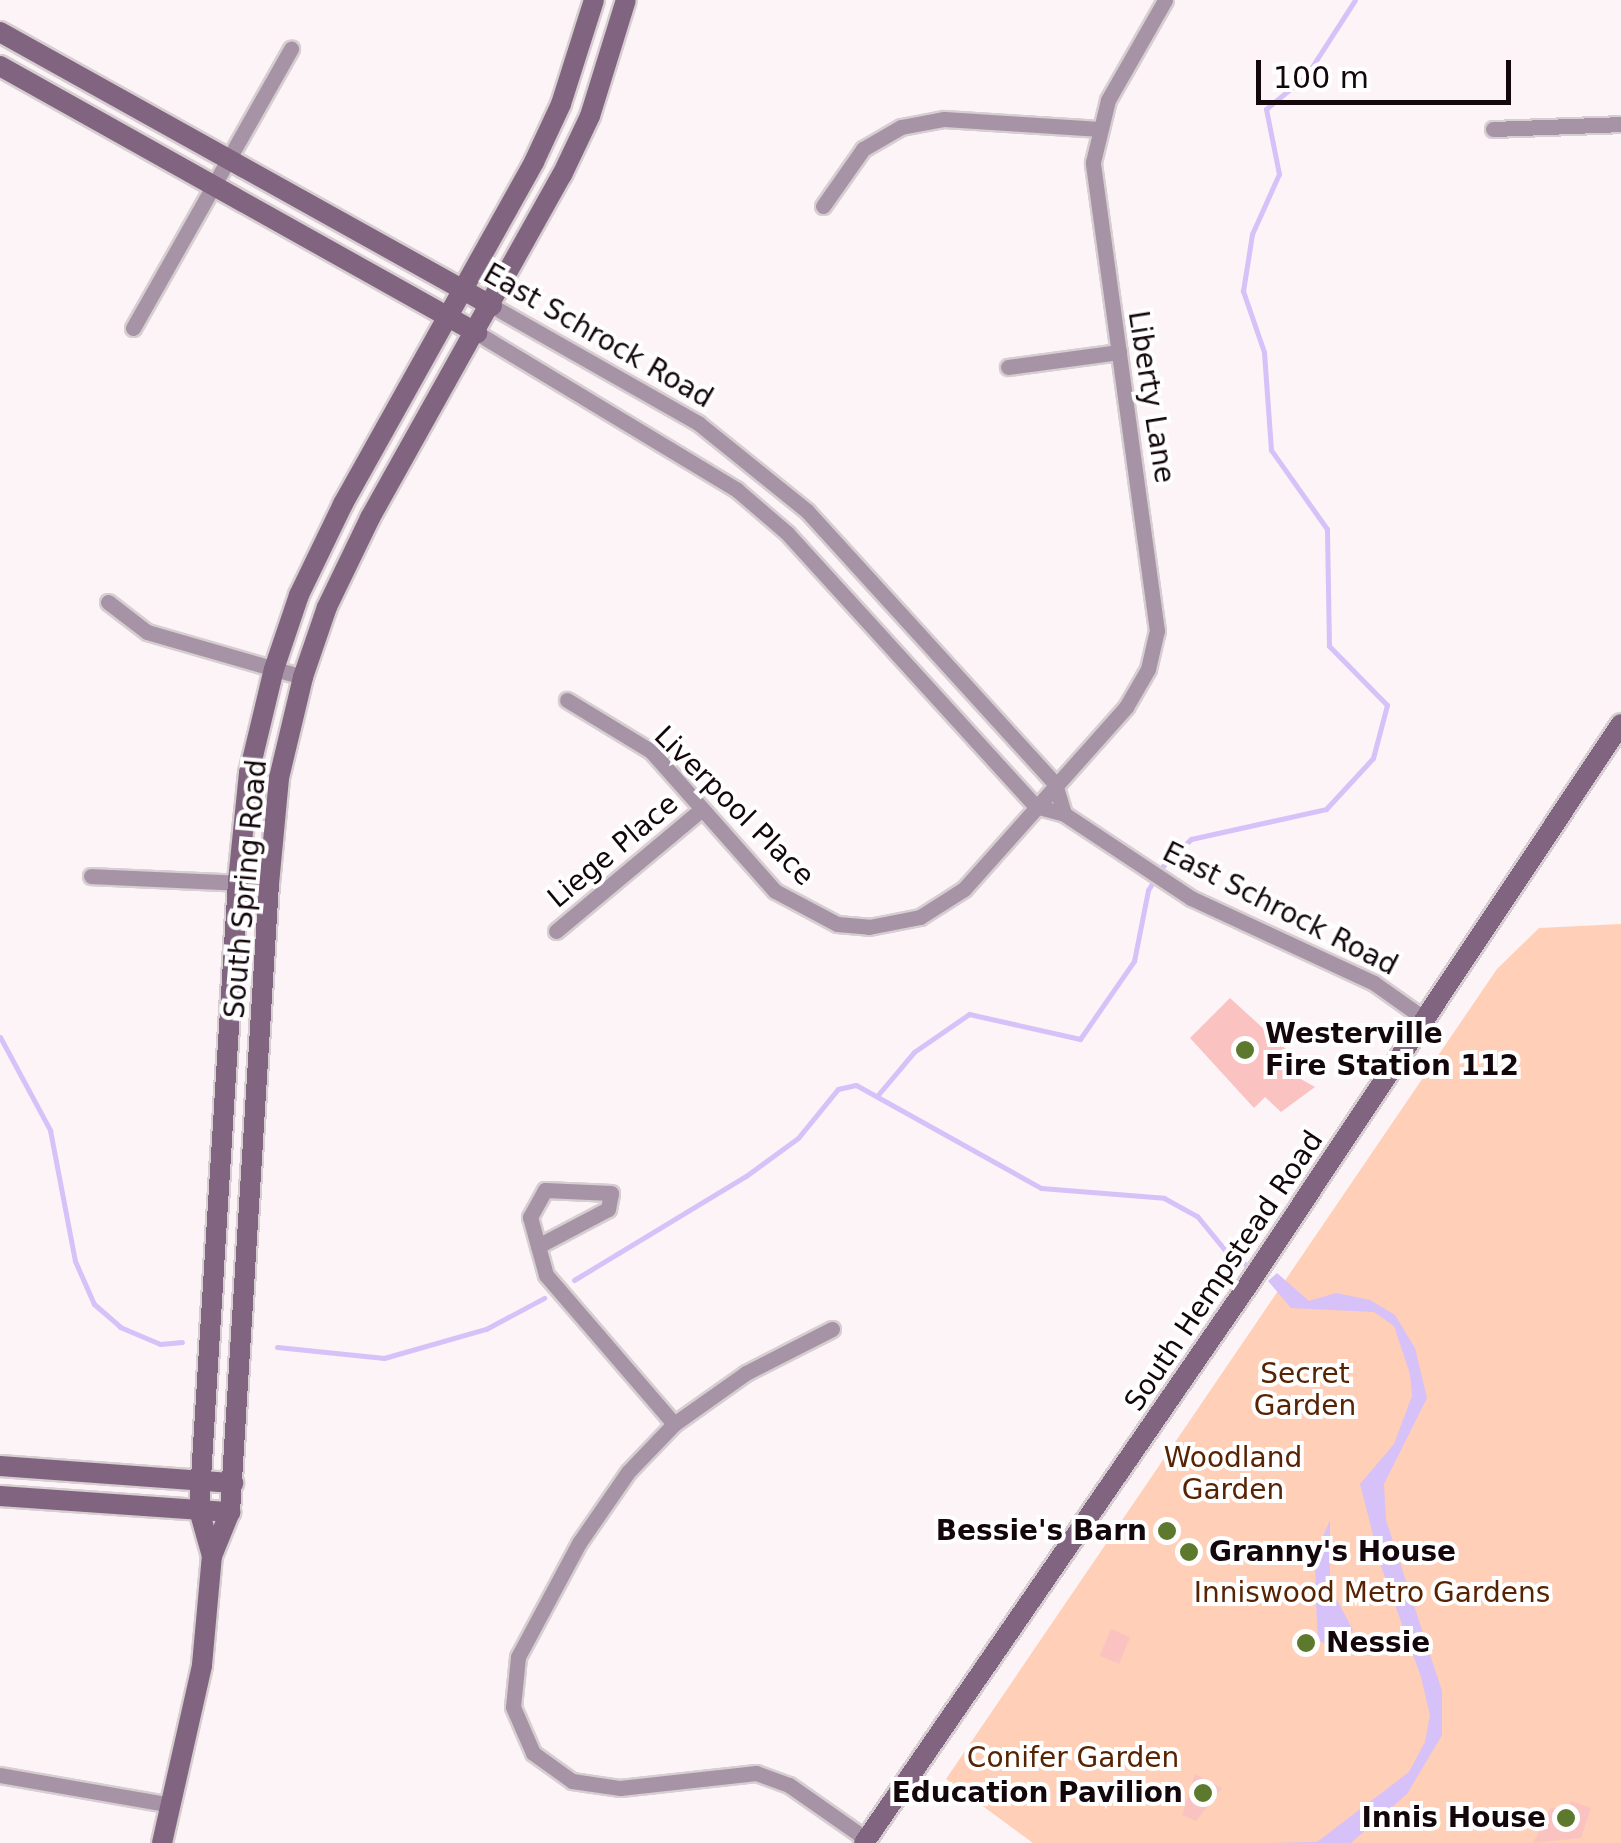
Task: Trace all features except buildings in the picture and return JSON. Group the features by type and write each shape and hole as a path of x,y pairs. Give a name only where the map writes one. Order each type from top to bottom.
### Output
{"main road":[{"name":"South Spring Road","path":"212,1556 199,1510 238,881 249,773 274,669 299,595 343,504 465,291 561,104 594,0"},
{"name":"South Spring Road","path":"162,1843 167,1804 202,1665 212,1556 230,1512 269,884 279,778 304,677 328,607 370,518 492,306 590,116 626,0"},
{"name":"East Schrock Road","path":"0,32 492,306"},
{"name":"East Schrock Road","path":"0,66 477,333"},
{"name":"South Hempstead Road","path":"865,1841 1264,1262 1422,1017 1621,724"},
{"path":"0,1466 232,1482"},
{"path":"0,1496 230,1512"}],"street":[{"name":"Liberty Lane","path":"1055,784 1126,707 1148,669 1156,631 1098,211 1098,128 1165,0"},
{"path":"133,328 291,49"},
{"path":"822,206 864,149 901,126 944,119 1098,128"},
{"path":"1492,129 1621,124"},
{"name":"East Schrock Road","path":"492,306 698,424 807,512 1055,784 1064,814"},
{"name":"East Schrock Road","path":"477,333 738,490 787,532 1035,806 1064,814 1126,860 1258,930 1374,983 1422,1017"},
{"path":"1008,367 1119,352"},
{"path":"108,602 147,632 304,677"},
{"name":"Liverpool Place","path":"567,700 651,751 775,891 837,924 869,927 920,917 944,904 1055,784"},
{"name":"Liege Place","path":"556,931 702,809"},
{"path":"91,876 269,884"},
{"path":"538,1246 608,1210 611,1193 545,1190 530,1217 538,1246 546,1275 674,1424"},
{"path":"832,1329 746,1374 674,1424 628,1472 578,1543 518,1657 513,1707 533,1753 572,1781 620,1788 756,1773 789,1784 865,1841"},
{"path":"0,1774 167,1804"}],"green space":[{"name":"Inniswood Metro Gardens","path":"1621,924 1621,1843 1033,1843 946,1779 1497,969 1539,928"}],"shaded area":[{"path":"1277,1273 1309,1301 1336,1293 1370,1300 1395,1315 1415,1348 1427,1398 1384,1484 1386,1520 1442,1691 1442,1735 1407,1794 1351,1843 1266,1843 1317,1842 1409,1772 1425,1742 1430,1715 1421,1677 1381,1566 1360,1484 1394,1444 1412,1396 1410,1374 1394,1326 1374,1312 1291,1308 1268,1281"},
{"path":"1330,1520 1330,1587 1353,1630 1332,1647 1318,1640 1315,1555"}],"waterway":[{"path":"877,1096 914,1052 969,1014 1080,1039 1134,961 1148,890 1163,866 1191,839 1326,809 1373,758 1387,705 1329,646 1327,529 1271,450 1264,352 1243,291 1252,234 1279,174 1266,109 1306,76 1355,0"},
{"path":"0,1037 50,1130 75,1261 94,1304 120,1327 160,1344 182,1342"},
{"path":"574,1280 746,1176 798,1138 838,1089 856,1085 1041,1188 1164,1198 1197,1216 1229,1255 1252,1268"},
{"path":"277,1347 384,1358 486,1329 544,1298"}],"place":[{"name":"Westerville Fire Station 112","path":"1245,1050"},
{"name":"Bessie's Barn","path":"1167,1531"},
{"name":"Granny's House","path":"1189,1552"},
{"name":"Nessie","path":"1306,1643"},
{"name":"Education Pavilion","path":"1203,1793"},
{"name":"Innis House","path":"1566,1818"}],"park label":[{"name":"Secret Garden","path":"1305,1390"},
{"name":"Woodland Garden","path":"1233,1474"},
{"name":"Conifer Garden","path":"1073,1758"}]}
